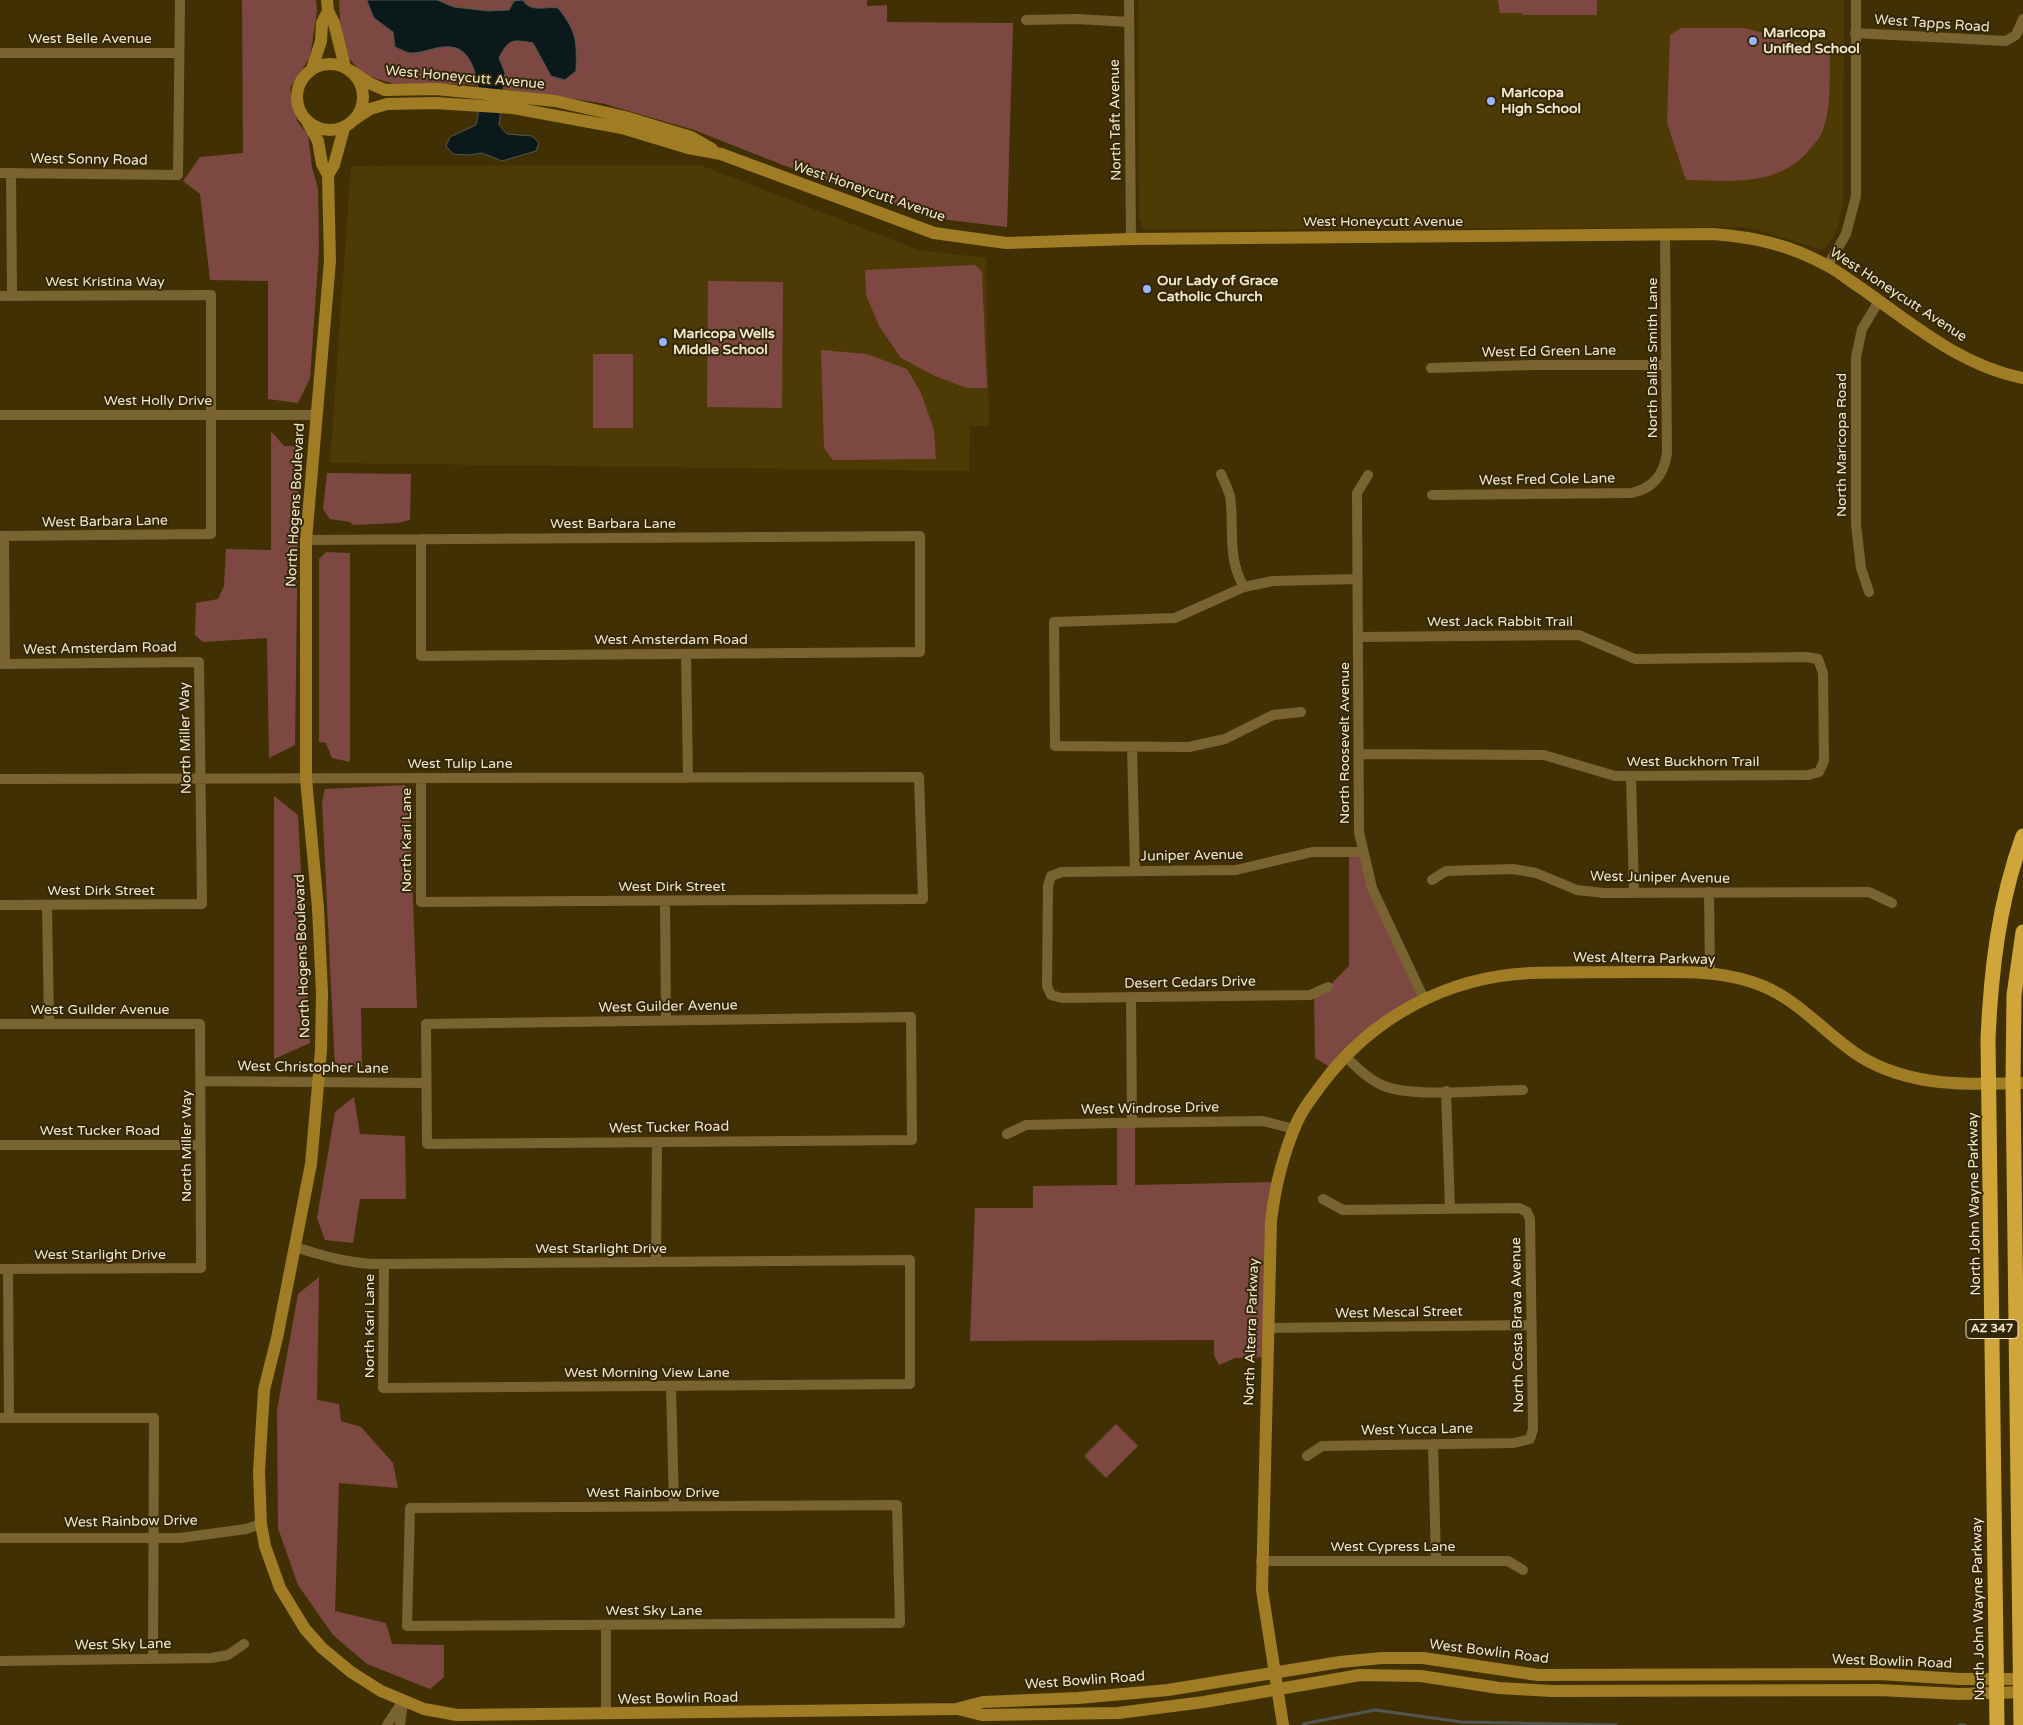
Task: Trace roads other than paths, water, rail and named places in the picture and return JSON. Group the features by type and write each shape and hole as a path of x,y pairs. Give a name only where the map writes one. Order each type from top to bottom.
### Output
{"highway":[{"name":"North John Wayne Parkway","path":"1997,1725 1989,1016 1994,952 2007,890 2023,836"},
{"name":"AZ 347","path":"2021,1725 2018,1083 2014,995 2023,932"}],"street":[{"path":"179,53 180,0"},
{"name":"North Taft Avenue","path":"1129,0 1131,239"},
{"path":"1828,265 1846,234 1856,196 1856,0"},
{"path":"312,69 321,41 322,24 327,6"},
{"path":"327,6 348,69 358,80 363,94 361,110 355,119 344,128 325,131 308,123 297,105 298,84 312,69 323,64 334,64 348,69"},
{"path":"1026,20 1077,19 1129,22"},
{"name":"West Tapps Road","path":"1855,33 2006,41 2016,35 2023,19"},
{"name":"West Belle Avenue","path":"0,53 179,53"},
{"name":"West Sonny Road","path":"0,173 178,175 179,53"},
{"name":"West Honeycutt Avenue","path":"348,69 369,83 385,90 470,92 622,128 688,148 720,154 934,233 1006,243 1131,239 1713,234 1766,240 1793,249 1828,265 1945,346 1975,363 2023,378"},
{"name":"West Honeycutt Avenue","path":"355,119 370,109 387,104 469,105 514,102"},
{"name":"North Hogens Boulevard","path":"308,123 318,141 322,164 328,175 330,261 306,540 306,779 318,908 322,992 318,1082 311,1164 277,1338 264,1390 259,1472 261,1524 265,1546 280,1588 305,1629 322,1648 351,1672 381,1691 403,1700"},
{"name":"North Hogens Boulevard","path":"328,175 334,165 344,128"},
{"path":"11,173 12,296"},
{"name":"North Dallas Smith Lane","path":"1658,479 1664,468 1667,454 1666,235"},
{"name":"West Kristina Way","path":"0,296 211,295 211,415"},
{"name":"North Maricopa Road","path":"1869,592 1861,568 1855,516 1856,357 1862,329 1879,301"},
{"name":"West Ed Green Lane","path":"1431,368 1666,365"},
{"name":"West Holly Drive","path":"0,415 316,415"},
{"name":"West Barbara Lane","path":"2,536 211,534 211,415"},
{"path":"1220,474 1230,494 1233,561 1236,573 1244,587"},
{"name":"North Roosevelt Avenue","path":"1368,475 1358,492 1359,832 1362,852 1372,888 1424,999"},
{"name":"West Fred Cole Lane","path":"1432,495 1631,493 1647,488 1658,479"},
{"path":"2,536 2,664"},
{"name":"West Barbara Lane","path":"306,540 920,536 920,652"},
{"name":"West Amsterdam Road","path":"421,539 421,656 920,652"},
{"path":"1301,712 1272,715 1225,739 1189,747 1055,746 1054,622 1175,618 1244,587 1272,581 1358,579"},
{"name":"West Jack Rabbit Trail","path":"1358,637 1579,635 1635,659 1806,657 1818,659 1823,673 1824,761 1819,772"},
{"path":"686,654 688,778"},
{"name":"West Amsterdam Road","path":"2,664 199,662"},
{"name":"North Miller Way","path":"199,662 202,904"},
{"path":"1132,747 1135,871"},
{"name":"West Buckhorn Trail","path":"1359,754 1544,755 1615,776 1631,777 1808,775 1819,772"},
{"name":"West Tulip Lane","path":"0,779 919,777 923,899"},
{"path":"1631,777 1634,892"},
{"name":"North Kari Lane","path":"420,778 421,902"},
{"name":"Juniper Avenue","path":"1051,995 1047,986 1048,886 1050,876 1062,872 1236,870 1312,852 1362,852"},
{"name":"West Juniper Avenue","path":"1432,880 1446,871 1513,869 1536,873 1577,890 1634,892 1869,892 1892,903"},
{"path":"1709,892 1710,973"},
{"name":"West Dirk Street","path":"421,902 923,899"},
{"path":"665,901 666,1020"},
{"name":"West Dirk Street","path":"0,905 202,904"},
{"path":"47,905 49,1024"},
{"name":"West Alterra Parkway","path":"1424,999 1477,979 1502,974 1710,973 1752,982 1771,990 1796,1004 1861,1057 1893,1071 1933,1082 2018,1083"},
{"name":"Desert Cedars Drive","path":"1051,995 1062,998 1310,995 1328,987"},
{"path":"1131,997 1132,1123"},
{"name":"North Alterra Parkway","path":"1283,1725 1262,1590 1261,1561 1267,1328 1273,1200 1277,1179 1294,1129 1305,1106 1345,1056 1396,1014 1424,999"},
{"name":"West Guilder Avenue","path":"426,1083 426,1024 911,1017 912,1140"},
{"name":"West Guilder Avenue","path":"0,1024 200,1024"},
{"name":"North Miller Way","path":"200,1024 201,1268"},
{"path":"1345,1056 1359,1070 1384,1086 1405,1092 1523,1090"},
{"name":"West Christopher Lane","path":"200,1081 426,1083"},
{"name":"West Tucker Road","path":"426,1083 427,1144 912,1140"},
{"path":"1323,1199 1343,1210 1450,1209 1446,1091"},
{"name":"West Windrose Drive","path":"1007,1134 1026,1125 1132,1123 1263,1121 1294,1129"},
{"path":"656,1262 657,1142"},
{"name":"West Tucker Road","path":"0,1145 200,1145"},
{"name":"North Costa Brava Avenue","path":"1450,1209 1519,1208 1527,1212 1530,1219 1533,1429 1530,1439"},
{"name":"West Starlight Drive","path":"295,1247 335,1259 384,1264 910,1260 910,1384"},
{"name":"North Kari Lane","path":"383,1388 384,1264"},
{"name":"West Starlight Drive","path":"4,1269 201,1268"},
{"path":"4,1269 5,1418 154,1418 153,1659"},
{"name":"West Mescal Street","path":"1267,1328 1531,1325"},
{"name":"West Morning View Lane","path":"383,1388 910,1384"},
{"path":"671,1386 674,1506"},
{"name":"West Yucca Lane","path":"1307,1456 1322,1446 1514,1443 1530,1439"},
{"path":"1433,1444 1436,1560"},
{"name":"West Rainbow Drive","path":"407,1626 410,1508 674,1506 897,1506 900,1624"},
{"name":"West Rainbow Drive","path":"0,1538 180,1538 246,1529 261,1524"},
{"name":"West Cypress Lane","path":"1261,1561 1508,1561 1523,1570"},
{"name":"West Sky Lane","path":"407,1626 900,1624"},
{"path":"606,1625 606,1714"},
{"name":"West Sky Lane","path":"0,1661 211,1658 228,1655 244,1644"},
{"name":"West Bowlin Road","path":"403,1700 424,1709 457,1716 956,1709 983,1702 1078,1698 1168,1690 1340,1662 1390,1658 1423,1658 1538,1675 1879,1674 1960,1679 1996,1686 2022,1686"},
{"name":"West Bowlin Road","path":"956,1709 982,1716 1118,1714 1204,1702 1340,1677 1380,1675 1421,1676 1499,1688 1552,1691 1879,1690 1959,1694 1996,1686"},
{"path":"387,1725 403,1700"},
{"path":"400,1725 403,1700"}],"waterway":[{"path":"1303,1724 1375,1710 1462,1722 1616,1725"},
{"path":"1959,1725 1965,1725"}],"place":[{"name":"Maricopa Unified School","path":"1753,41"},
{"name":"Maricopa High School","path":"1491,101"},
{"name":"Our Lady of Grace Catholic Church","path":"1147,289"},
{"name":"Maricopa Wells Middle School","path":"663,342"}]}
